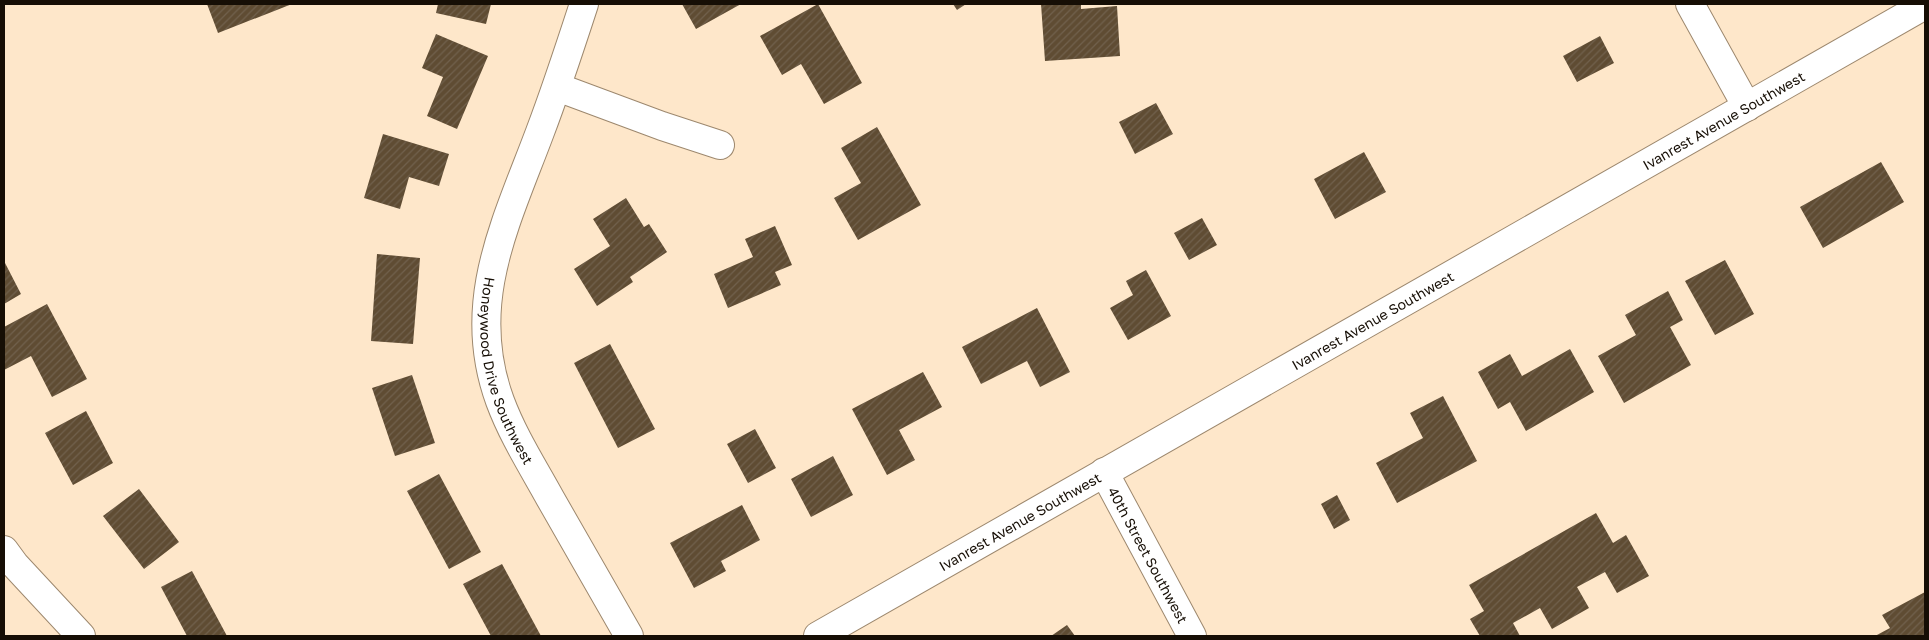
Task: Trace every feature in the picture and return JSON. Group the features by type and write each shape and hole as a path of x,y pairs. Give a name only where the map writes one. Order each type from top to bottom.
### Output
{"street":[{"name":"Honeywood Drive Southwest","path":"584,4 557,87 500,240 492,267 487,307 488,351 500,400 516,438 628,636"},
{"path":"1690,4 1747,107"},
{"name":"Ivanrest Avenue Southwest","path":"818,636 1925,5"},
{"path":"557,87 662,126 720,145"},
{"name":"40th Street Southwest","path":"1104,472 1192,636"},
{"path":"4,550 33,585 81,636"}],"building":[{"path":"207,4 292,4 218,33"},
{"path":"438,4 491,4 486,24 436,13"},
{"path":"682,4 741,4 696,29"},
{"path":"818,4 862,83 824,104 801,64 782,75 760,36"},
{"path":"953,4 966,4 957,10"},
{"path":"1041,4 1081,4 1081,9 1117,6 1120,56 1045,61"},
{"path":"436,34 488,56 457,129 427,116 443,77 422,68"},
{"path":"1600,36 1614,63 1577,82 1563,56"},
{"path":"1156,103 1173,134 1135,154 1119,122"},
{"path":"877,127 921,205 858,240 834,198 861,183 841,148"},
{"path":"383,134 449,154 439,186 409,177 400,209 364,198"},
{"path":"1364,152 1386,192 1335,219 1314,179"},
{"path":"1881,162 1904,202 1823,248 1800,207"},
{"path":"626,198 644,227 649,224 667,252 630,277 633,282 597,306 574,269 610,246 593,219"},
{"path":"1202,218 1217,245 1189,260 1174,233"},
{"path":"775,226 792,265 775,272 781,285 728,308 714,274 753,257 745,239"},
{"path":"377,254 420,258 413,344 371,341"},
{"path":"1725,260 1754,314 1715,335 1685,281"},
{"path":"4,261 21,294 4,304"},
{"path":"1146,270 1171,316 1128,340 1110,308 1133,295 1126,281"},
{"path":"1668,291 1683,320 1670,327 1691,365 1624,403 1598,356 1636,335 1625,315"},
{"path":"47,304 87,379 52,397 31,356 4,370 4,327"},
{"path":"1037,308 1070,372 1040,387 1027,361 981,384 962,347"},
{"path":"610,344 655,429 618,448 574,363"},
{"path":"1570,349 1594,392 1526,431 1510,402 1498,409 1478,372 1510,354 1522,376"},
{"path":"923,372 942,407 899,430 915,460 887,475 852,409"},
{"path":"412,375 435,443 395,456 372,388"},
{"path":"1443,396 1477,461 1397,503 1376,463 1423,438 1410,413"},
{"path":"86,411 113,463 73,485 45,433"},
{"path":"755,429 776,468 748,483 727,444"},
{"path":"833,456 853,495 811,517 791,479"},
{"path":"439,474 481,552 449,569 407,491"},
{"path":"139,489 179,542 144,569 103,516"},
{"path":"1337,495 1350,520 1334,529 1321,504"},
{"path":"742,505 760,540 721,561 726,571 694,588 670,543"},
{"path":"1596,513 1613,543 1626,535 1649,576 1617,593 1605,572 1577,587 1589,608 1552,629 1540,608 1513,623 1520,636 1480,636 1470,619 1484,611 1469,585"},
{"path":"502,564 541,636 491,636 463,584"},
{"path":"192,571 227,636 187,636 161,587"},
{"path":"1925,592 1925,636 1875,636 1890,628 1882,615"},
{"path":"1067,625 1075,636 1051,636"}]}
